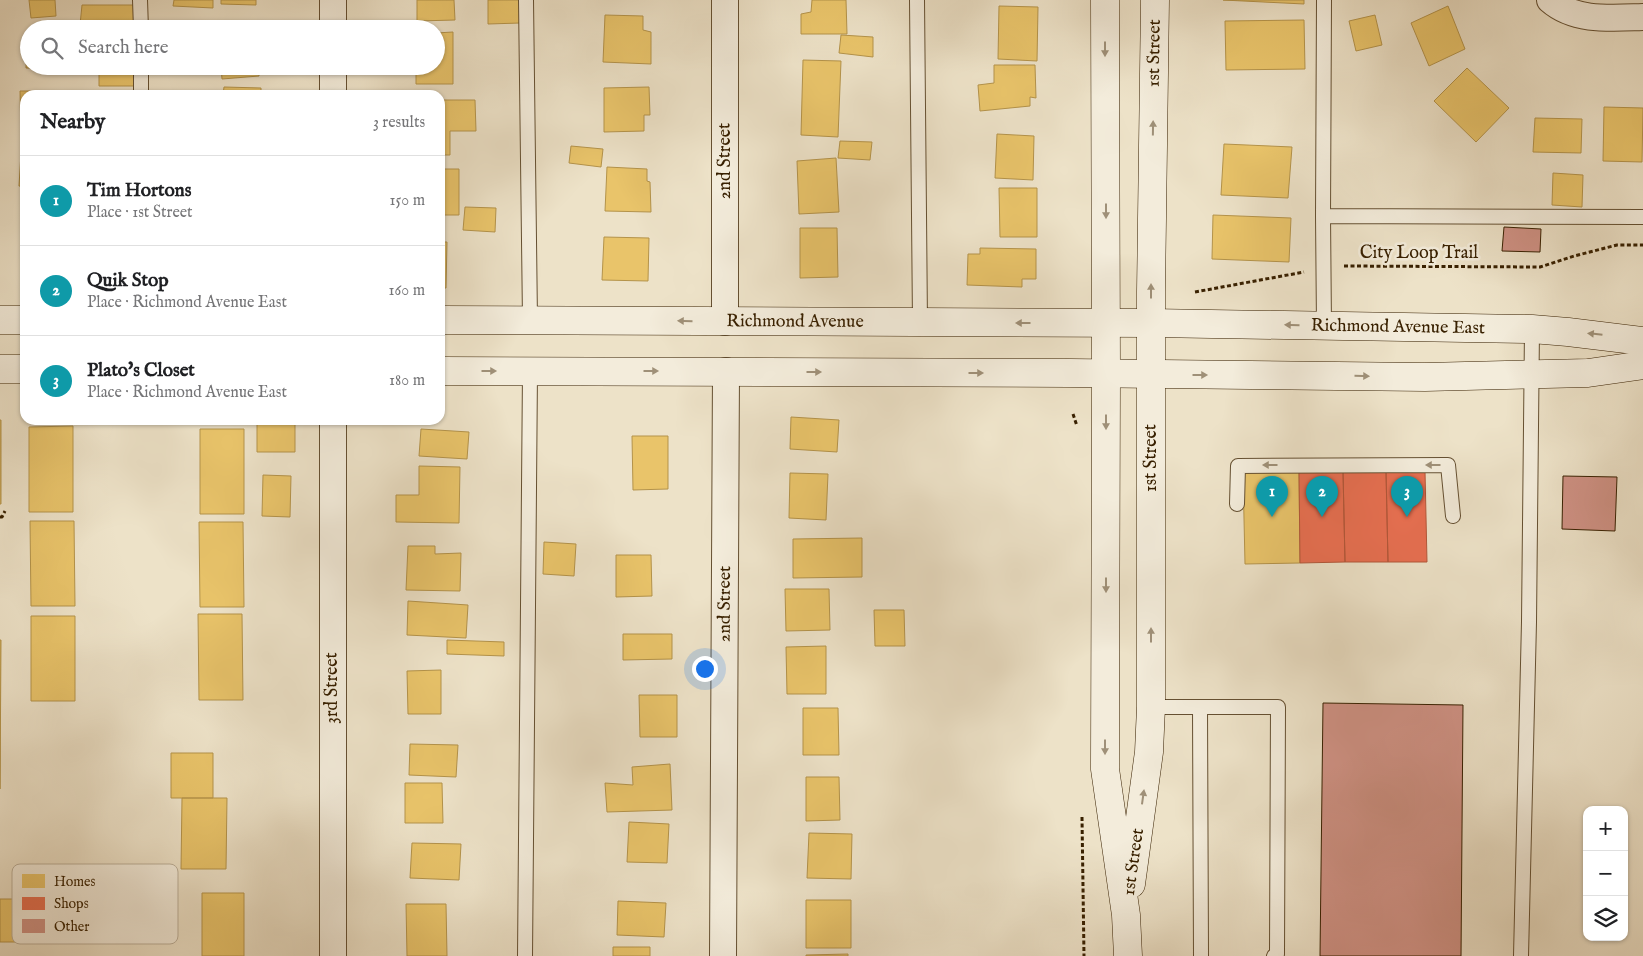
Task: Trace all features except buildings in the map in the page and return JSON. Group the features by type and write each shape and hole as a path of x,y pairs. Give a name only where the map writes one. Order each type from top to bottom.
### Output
{"main road":[{"name":"1st Street","path":"1105,0 1105,769 1126,915 1128,956"},
{"name":"1st Street","path":"1126,915 1149,752 1152,707 1151,323 1155,0"},
{"path":"0,320 20,320"},
{"name":"Richmond Avenue","path":"445,320 1151,323"},
{"name":"Richmond Avenue East","path":"1151,323 1532,330 1568,332 1643,341"},
{"path":"445,372 726,371 1425,377 1588,373 1643,365"},
{"path":"0,369 20,369"}],"street":[{"path":"333,0 333,20"},
{"name":"2nd Street","path":"724,322 725,0"},
{"path":"1550,0 1560,8 1595,18 1643,17"},
{"path":"333,75 333,90"},
{"name":"2nd Street","path":"723,956 726,371"},
{"name":"3rd Street","path":"332,956 333,425"}],"lane":[{"path":"140,0 141,20"},
{"path":"526,0 530,320"},
{"path":"917,0 920,323"},
{"path":"1324,0 1324,326"},
{"path":"141,75 141,90"},
{"path":"1324,216 1643,217"},
{"path":"1521,956 1529,622 1532,330"},
{"path":"526,956 530,371"},
{"path":"1237,504 1238,466 1448,465 1453,516"},
{"path":"1152,707 1278,707 1277,954 1274,956"},
{"path":"1200,707 1202,956"}],"path":[{"name":"City Loop Trail","path":"1195,292 1340,266 1540,267 1617,245 1643,246"},
{"path":"0,517 2,517 5,511"}],"place":[{"name":"Tim Hortons","path":"1272,517"},
{"name":"Quik Stop","path":"1322,517"},
{"name":"Plato's Closet","path":"1407,517"}]}
